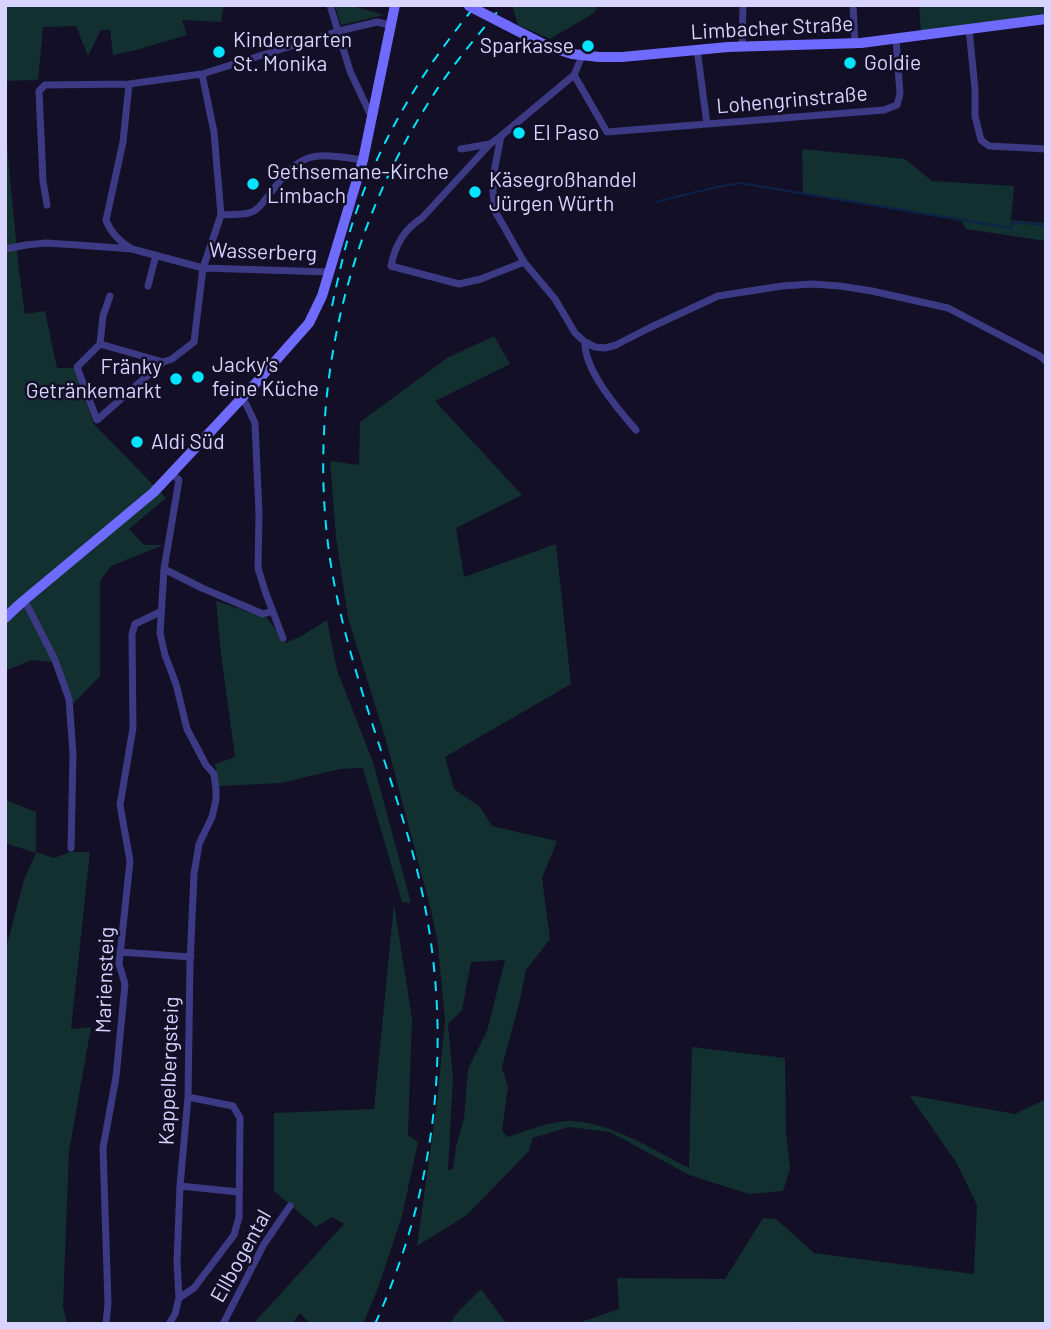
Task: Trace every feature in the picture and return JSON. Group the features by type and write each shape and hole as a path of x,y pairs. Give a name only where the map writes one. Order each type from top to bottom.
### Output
{"main road":[{"name":"Limbacher Straße","path":"469,5 547,46 572,54 599,57 636,57 697,49 855,44 1046,19"},
{"path":"5,618 154,492 309,323 322,296 363,160 396,7"}],"street":[{"path":"330,5 350,71 372,119"},
{"path":"742,47 743,5"},
{"path":"853,5 855,44"},
{"path":"47,205 38,91 45,85 128,84 202,74 339,31 377,22 390,25"},
{"path":"969,29 975,116 981,140 989,146 1046,149"},
{"name":"Lohengrinstraße","path":"574,75 607,132 884,110 897,105 900,94 896,39"},
{"name":"Lohengrinstraße","path":"697,49 706,124"},
{"path":"524,262 481,279 459,284 391,266 394,252 409,226 422,218 490,144 574,75 582,56"},
{"path":"110,296 103,316 100,344 77,367 97,420 163,362 172,359 194,342 203,268 221,215 214,132 202,74"},
{"path":"128,84 123,142 106,220 109,229 119,241 132,249"},
{"path":"501,136 494,172 495,211 524,262 555,299 575,333 595,347 616,345 719,296 812,284 872,291 947,308 1046,361"},
{"path":"461,149 490,144"},
{"path":"221,215 250,213 259,207 288,170 305,158 330,155 363,160"},
{"name":"Wasserberg","path":"5,249 46,243 132,249 203,268 329,272"},
{"path":"148,286 156,255"},
{"path":"585,342 585,350 596,376 611,400 636,430"},
{"path":"100,344 163,362"},
{"path":"241,399 255,423 259,514 258,568 283,638"},
{"name":"Kappelbergsteig","path":"169,1324 179,1298 177,1262 180,1186 188,1097 191,957 197,857 199,844 214,812 216,789 214,774 206,765 187,729 160,633 163,569 179,480 172,474"},
{"path":"163,569 263,614 274,611"},
{"path":"22,603 28,607 55,660 69,699 73,754 71,848"},
{"name":"Mariensteig","path":"106,1324 108,1303 103,1148 120,1045 125,984 119,964 130,861 120,805 133,728 132,634 135,624 160,612"},
{"path":"120,951 191,957"},
{"path":"179,1298 194,1288 234,1235 239,1217 240,1118 233,1106 188,1097"},
{"path":"180,1186 239,1192"},
{"name":"Ellbogental","path":"223,1324 264,1244 290,1206"}],"green space":[{"path":"5,5 224,5 221,22 182,20 187,35 113,55 110,30 101,30 88,56 76,26 43,27 38,80 5,81"},
{"path":"335,5 349,5 384,15 341,25"},
{"path":"516,5 598,5 594,13 550,39 518,25 513,8"},
{"path":"919,5 1046,5 1046,15 921,31"},
{"path":"5,126 25,314 45,311 57,368 75,368 94,424 166,498 129,529 144,545 164,545 111,566 100,581 100,676 73,704 60,663 32,660 7,670 5,668"},
{"path":"802,149 905,159 932,181 1014,186 1011,220 1046,223 1046,241 966,229 961,221 803,194"},
{"path":"494,336 510,364 435,401 522,495 456,528 464,577 556,544 571,684 445,757 454,789 480,807 492,826 557,841 542,878 550,939 526,970 502,1067 508,1087 502,1131 508,1137 557,1122 588,1123 632,1138 689,1168 692,1047 785,1058 786,1132 790,1169 783,1191 749,1194 689,1175 610,1132 569,1127 533,1138 529,1151 467,1215 417,1246 437,1103 445,1021 437,939 385,737 348,618 336,537 330,461 359,465 360,422 447,358","holes":["505,960 487,1031 468,1069 464,1119 453,1169 448,1170 453,1078 448,1024 462,1010 471,962"]},
{"path":"216,601 267,618 286,643 327,620 337,670 373,762 411,903 402,902 363,768 340,769 281,783 219,786 215,764 235,757"},
{"path":"5,800 36,812 36,852 54,858 70,852 90,852 71,1029 91,1027 69,1152 63,1306 67,1324 5,1324 5,952 24,880 36,853 5,843"},
{"path":"394,904 412,1018 408,1135 418,1142 402,1216 378,1288 363,1324 310,1324 300,1313 292,1324 253,1324 344,1224 332,1217 316,1227 274,1191 274,1113 374,1109"},
{"path":"909,1095 1015,1114 1046,1099 1046,1324 805,1324 794,1321 793,1324 575,1324 619,1309 617,1278 725,1279 763,1218 776,1219 814,1253 974,1274 977,1205 956,1162"},
{"path":"481,1289 507,1324 449,1324 459,1311"}],"waterway":[{"path":"656,202 740,183 1011,228 1012,222 1046,225"}],"railway":[{"path":"332,306 358,206 384,145 435,59 476,5"},
{"path":"375,1324 398,1266 416,1208 429,1149 436,1089 438,1029 434,968 425,907 411,847 345,632 330,559 324,500 328,382 338,323 353,266 373,210 398,156 444,79 503,5"}],"place":[{"name":"Sparkasse","path":"588,46"},
{"name":"Kindergarten St. Monika","path":"219,52"},
{"name":"Goldie","path":"850,63"},
{"name":"El Paso","path":"519,133"},
{"name":"Gethsemane-Kirche Limbach","path":"253,184"},
{"name":"Käsegroßhandel Jürgen Würth","path":"475,192"},
{"name":"Jacky's feine Küche","path":"198,377"},
{"name":"Fränky Getränkemarkt","path":"176,379"},
{"name":"Aldi Süd","path":"137,442"}]}
